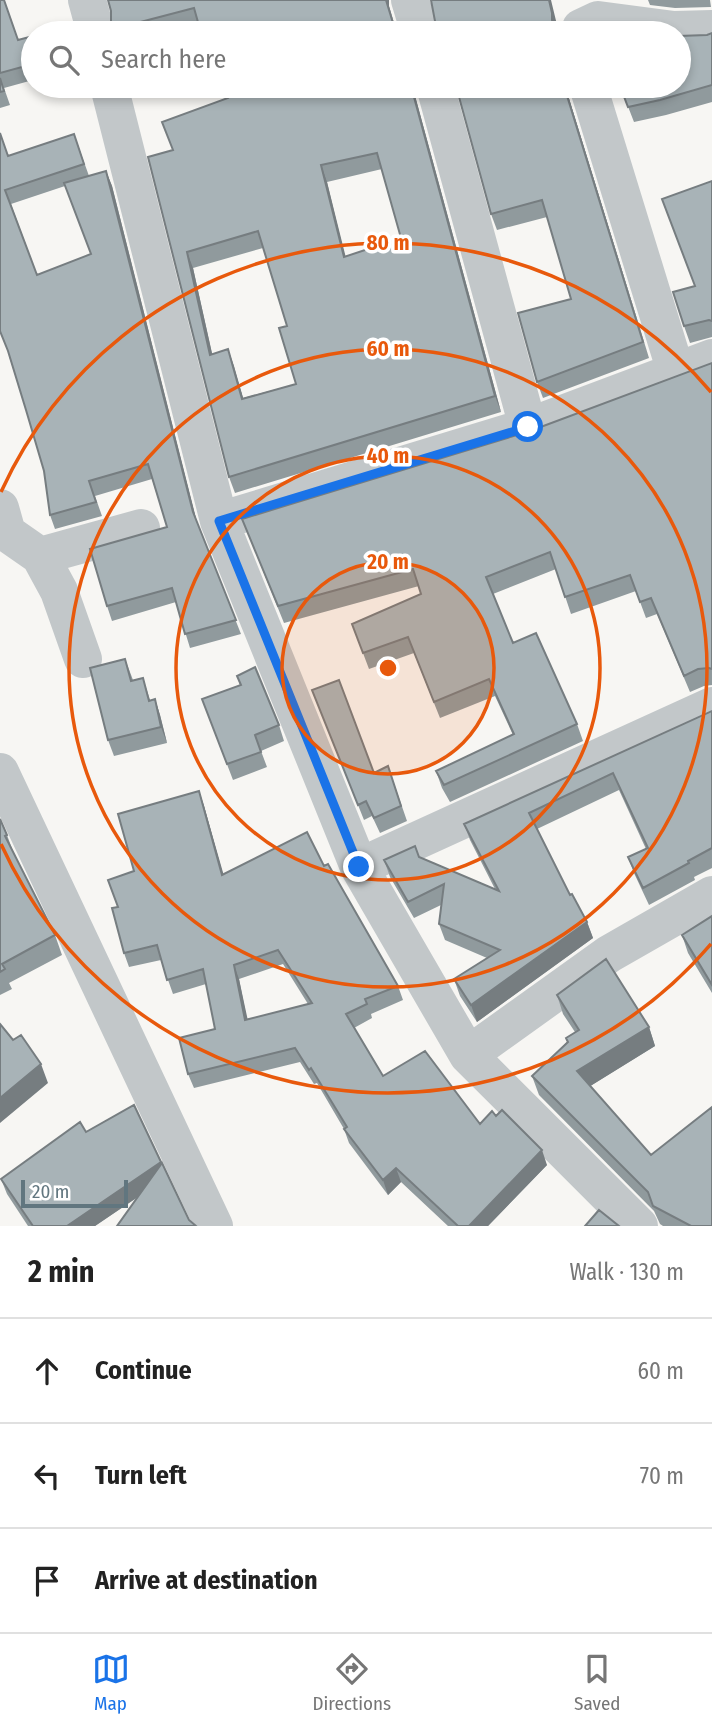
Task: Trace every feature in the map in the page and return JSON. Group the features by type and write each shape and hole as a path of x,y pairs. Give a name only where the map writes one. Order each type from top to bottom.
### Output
{"street":[{"path":"87,0 93,21"},
{"path":"410,0 416,21"},
{"path":"596,21 671,15 689,21"},
{"path":"691,22 712,29"},
{"path":"112,98 219,521 359,867 468,1055 639,1226"},
{"path":"438,98 528,427"},
{"path":"592,98 676,372"},
{"path":"219,521 528,427 712,358"},
{"path":"2,524 40,556 59,590 83,659"},
{"path":"40,556 141,528"},
{"path":"359,867 712,706"},
{"path":"0,772 214,1226"},
{"path":"468,1055 609,954 712,895"}],"building":[{"path":"0,0 4,0 18,40 21,39 21,67 0,73"},
{"path":"108,0 386,0 392,21 198,21 194,8 144,21 111,21"},
{"path":"431,0 549,0 552,21 435,21"},
{"path":"712,33 712,85 691,91 691,36"},
{"path":"228,98 414,98 495,396 229,477 148,157 173,150 162,122","holes":["377,153 401,238 344,257 321,165","258,231 287,326 279,328 296,384 242,399 228,349 210,355 187,252"]},
{"path":"459,98 568,98 643,342 537,382 518,313 571,299 542,200 491,214"},
{"path":"625,98 667,98 660,100 628,107"},
{"path":"0,133 8,156 74,134 84,164 5,190 37,275 91,254 64,183 106,171 193,512 236,620 185,634 172,588 107,606 90,549 167,527 148,464 89,481 96,502 50,515 44,471 0,331"},
{"path":"712,181 712,321 684,326 673,292 695,286 662,199"},
{"path":"712,363 712,669 698,669 684,676 651,598 640,602 630,575 565,597 550,552 486,577 513,643 536,633 577,724 444,785 436,771 514,734 489,679 434,702 408,637 363,653 352,624 421,594 413,569 278,606 242,519 530,431"},
{"path":"125,659 131,681 143,678 149,701 155,699 161,727 108,740 90,668"},
{"path":"255,667 279,725 255,735 261,752 227,764 202,699 241,685 237,676"},
{"path":"339,680 374,773 388,766 401,806 374,818 366,801 358,805 312,690"},
{"path":"712,711 712,848 643,888 628,857 648,848 613,773 529,813 570,895 572,894 587,922 471,1005 454,979 500,950 439,924 444,884 408,902 384,860 415,846 419,857 499,891 464,824"},
{"path":"199,791 222,875 307,832 324,866 328,864 398,986 365,999 367,1004 346,1014 383,1076 425,1051 480,1124 492,1111 496,1116 502,1110 542,1150 469,1226 458,1226 396,1168 383,1180 344,1129 347,1127 311,1068 309,1070 295,1048 188,1074 179,1038 215,1029 203,969 167,980 157,945 124,953 112,908 118,907 108,880 134,871 118,814","holes":["278,950 312,1003 245,1020 234,965"]},
{"path":"0,819 7,835 5,836 55,935 2,964 5,969 0,972"},
{"path":"712,916 712,985 682,935"},
{"path":"606,959 649,1027 577,1071 651,1155 712,1107 712,1226 691,1226 653,1206 648,1192 532,1076 568,1042 566,1038 579,1030 557,995"},
{"path":"0,1024 13,1040 21,1035 41,1064 0,1098"},
{"path":"134,1105 161,1162 67,1226 33,1226 1,1179 80,1122 86,1132"},
{"path":"162,1163 189,1220 196,1226 117,1226"},
{"path":"599,1210 619,1226 585,1226"}],"route":[{"path":"359,867 219,521 528,427"}]}
